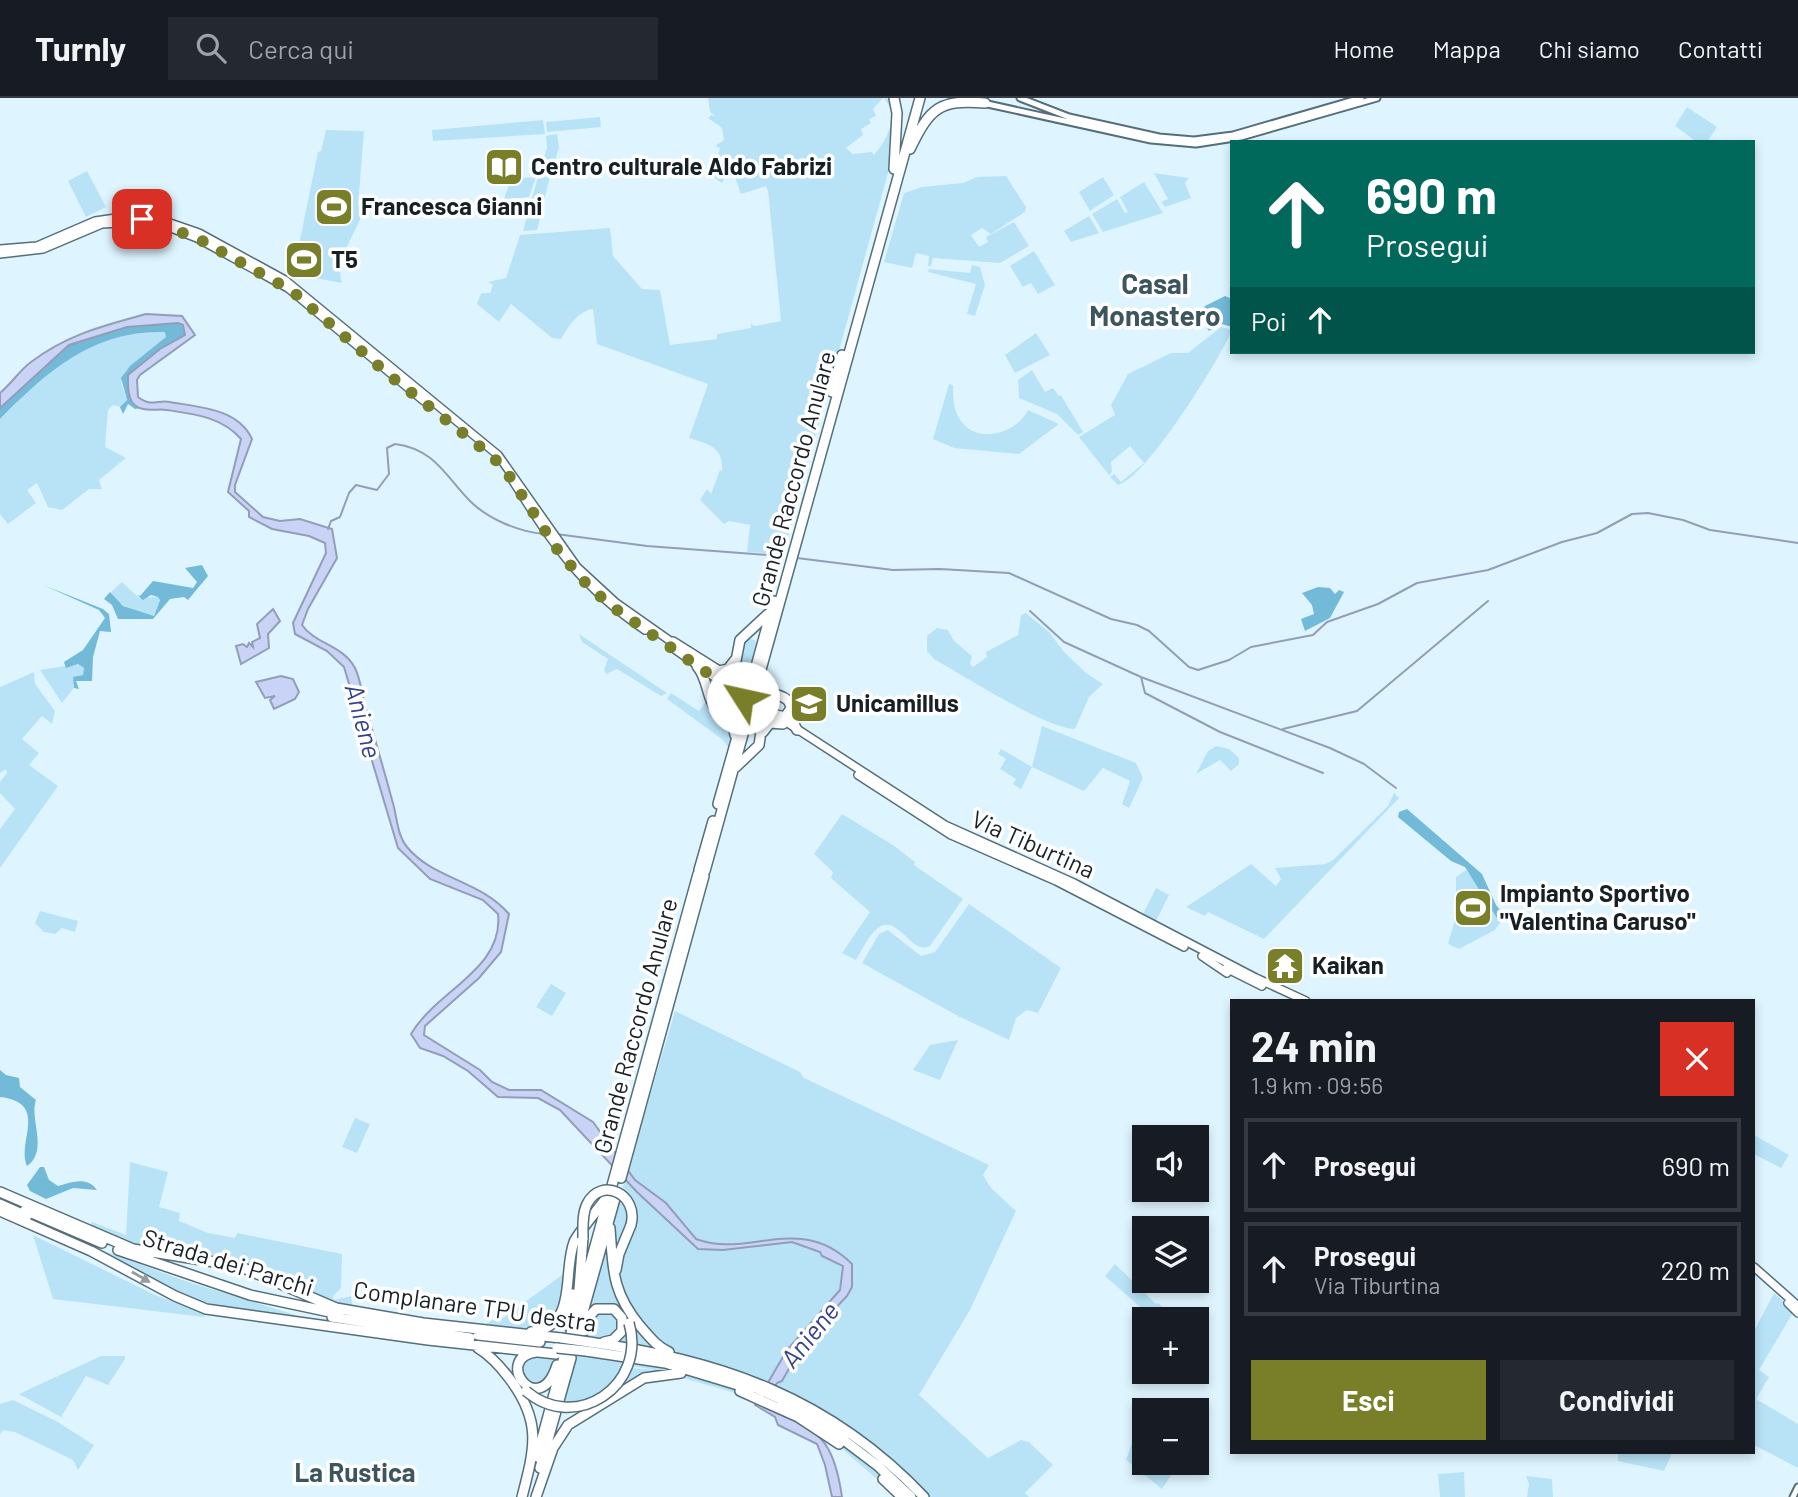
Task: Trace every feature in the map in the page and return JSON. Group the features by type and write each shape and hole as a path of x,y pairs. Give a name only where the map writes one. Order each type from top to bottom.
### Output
{"highway":[{"path":"894,98 897,113 897,169"},
{"name":"Grande Raccordo Anulare","path":"524,1497 573,1347 577,1313 626,1149 702,873 735,741 761,671 791,550 897,169 914,98"},
{"name":"Grande Raccordo Anulare","path":"897,169 920,98"},
{"path":"897,169 926,120 935,110 953,102 985,103"},
{"name":"Grande Raccordo Anulare","path":"702,873 745,730 759,654 788,562"},
{"path":"731,778 740,761 759,746 763,717 735,678 737,651 742,637 761,623 772,607"},
{"path":"672,641 687,648 719,671 729,667 745,637 754,637 758,643 759,654"},
{"path":"697,666 705,677 712,702 732,724 735,741"},
{"path":"761,671 764,686 771,693 790,702"},
{"path":"712,702 716,690 728,687"},
{"path":"719,712 733,714 758,693 771,693"},
{"path":"772,714 787,716 791,710 790,702"},
{"path":"790,702 797,730"},
{"path":"762,733 770,723 783,724"},
{"path":"745,730 747,746 759,746"},
{"path":"505,1332 537,1332 555,1321 567,1300 576,1237 614,1190"},
{"name":"Grande Raccordo Anulare","path":"534,1497 610,1216 614,1190"},
{"path":"444,1335 495,1357 526,1391 545,1403 564,1407 586,1405 604,1397 619,1383 629,1364 632,1342 632,1321 621,1296 616,1275 619,1254 631,1225 632,1211 626,1198 615,1192 600,1192 587,1206 577,1313"},
{"name":"Strada dei Parchi","path":"1,1194 76,1233 178,1272 250,1295 342,1317"},
{"name":"Complanare TPU destra","path":"1,1194 133,1249 245,1268 318,1302 342,1317"},
{"name":"Strada dei Parchi","path":"0,1204 177,1277 250,1299 444,1335 573,1347 665,1363 753,1388 836,1432 880,1464 914,1497"},
{"path":"0,1212 91,1251 175,1296 206,1309 342,1317"},
{"path":"610,1216 610,1274 632,1321 663,1349 701,1362"},
{"path":"548,1462 573,1347 571,1265"},
{"name":"Complanare TPU destra","path":"444,1335 505,1332 573,1347 701,1362 753,1388"},
{"path":"444,1335 545,1352"},
{"path":"573,1347 546,1385 538,1388 526,1386 519,1376 520,1362 531,1353 573,1347 753,1388"},
{"path":"478,1348 500,1367 531,1414 534,1441 524,1497"},
{"path":"534,1497 564,1429 589,1410 644,1377 681,1373"},
{"path":"836,1432 901,1496"},
{"path":"836,1432 883,1459 924,1497"}],"main road":[{"path":"963,98 1151,140 1196,144 1241,137 1361,101"},
{"path":"1020,98 1069,117 1159,137 1197,140 1236,135 1377,98"},
{"path":"0,251 44,244 102,219 155,216 205,236 290,283 479,442"},
{"name":"Via Tiburtina","path":"0,251 39,250 105,223 138,219 153,221 197,238 288,288 389,375 507,465 556,542 597,594 697,666 953,830 1074,883 1238,972 1295,999"},
{"name":"Via Tiburtina","path":"479,442 504,468 548,530"},
{"name":"Via Tiburtina","path":"556,542 577,567 615,602 783,724 946,832 1089,897 1202,956 1232,976 1238,972"},
{"name":"Via Tiburtina","path":"1238,972 1301,999"},
{"path":"1755,1270 1798,1310"},
{"path":"1755,1270 1798,1310"},
{"path":"1793,1497 1798,1487"}],"shaded area":[{"path":"708,98 883,98 873,109 876,116 869,119 871,123 861,129 863,135 846,148 853,154 872,152 874,155 884,142 890,127 891,112 884,98 893,100 891,162 783,554 747,552 750,525 729,521 724,524 700,500 707,489 711,494 720,470 722,471 720,457 713,448 689,438 708,384 597,344 593,309 578,316 561,339 552,338 511,304 499,322 477,304 481,293 490,293 493,285 488,282 506,278 520,235 610,228 613,256 642,289 660,290 670,345 717,339 717,334 751,328 751,324 755,326 781,321 768,191 766,186 741,194 733,172 728,172 722,183 707,173 714,171 720,148 715,146 724,140 722,128 708,118 711,115 716,117 710,112"},
{"path":"1687,107 1717,127 1708,140 1694,140 1675,126"},
{"path":"600,117 601,127 547,132 546,122"},
{"path":"543,120 545,134 433,141 432,130"},
{"name":"Francesca Gianni","path":"326,130 364,131 358,205 365,207 344,255 340,274 342,283 293,274 318,152 321,151"},
{"path":"557,134 559,147 552,172 539,173 547,148 546,136"},
{"path":"87,171 106,207 86,217 68,181"},
{"path":"1154,173 1189,178 1185,183 1191,198 1165,207 1161,202 1168,199"},
{"path":"550,176 537,230 523,231 538,177"},
{"path":"1006,176 1026,207 1025,212 991,234 982,228 971,235 979,247 988,242 986,237 1014,222 1029,246 1000,263 933,258 931,266 928,266 929,256 916,253 912,268 884,262 904,193 922,187 963,183 977,177"},
{"path":"536,177 529,197 504,199 511,179"},
{"path":"1103,177 1114,195 1090,211 1079,192"},
{"path":"1144,182 1163,213 1103,232 1092,214 1117,199 1125,213 1128,212 1120,197"},
{"path":"1089,216 1099,233 1071,242 1064,231"},
{"path":"1034,251 1055,285 1038,294 1031,283 1023,287 1010,266"},
{"path":"972,265 980,267 985,285 975,316 967,314 976,284 928,272 929,269 970,273"},
{"path":"1225,296 1230,298 1230,326 1222,324 1209,331 1199,314 1205,306"},
{"path":"178,323 186,329 185,335 133,370 135,405 142,408 135,409 128,404 123,414 120,407 127,400 121,378 130,366 166,337 165,332 139,333 115,338 73,357 35,385 0,419 0,408 69,345 127,327"},
{"path":"1221,327 1230,329 1225,345 1198,391 1163,441 1146,462 1130,478 1118,485 1110,477 1114,474 1121,482 1144,463 1130,446 1111,462 1112,472 1109,475 1079,437 1115,415 1111,405 1128,374 1171,353 1188,353"},
{"path":"165,332 168,335 121,383 127,400 120,407 113,405 108,410 105,447 126,458 99,480 102,489 89,489 62,510 48,507 37,483 27,490 36,503 8,524 0,514 0,419 35,384 73,356 115,338 139,333"},
{"path":"1036,333 1050,355 1015,373 1005,355"},
{"path":"1032,370 1045,392 1053,388 1061,395 1083,432 1078,435 1057,414 1019,398 1018,380"},
{"path":"949,384 953,385 954,406 959,418 966,427 975,432 995,434 1006,430 1023,418 1028,410 1059,424 1019,454 954,448 933,439"},
{"path":"202,565 208,576 188,600 184,597 170,599 153,619 118,619 112,605 104,599 110,592 123,606 154,616 160,600 158,597 151,595 143,600 137,595 140,596 153,581 193,588 197,582 185,568"},
{"path":"122,582 139,598 160,599 154,616 118,602 111,592"},
{"path":"43,585 103,609 109,614 111,632 100,631 93,657 92,681 76,681 79,689 74,688 73,677 83,675 84,668 78,664 66,668 64,662 83,650 105,618 99,610"},
{"path":"1318,587 1330,588 1335,594 1339,590 1344,592 1330,618 1305,631 1301,619 1314,614 1312,605 1302,593"},
{"path":"1026,613 1049,632 1064,652 1086,673 1103,684 1089,697 1075,729 1026,711 934,659 927,651 927,636 937,628 948,630 954,641 972,656 970,664 973,667 987,657 986,652 1018,635 1021,615"},
{"path":"579,634 667,693 661,696 617,669 606,674 604,670 608,659 582,642"},
{"path":"746,638 755,640 757,645 745,692 737,684 740,650"},
{"path":"78,664 84,668 83,675 77,677 74,688 62,703 40,670"},
{"path":"34,672 35,684 55,711 52,724 42,716 22,739 39,753 29,765 58,786 0,868 0,829 15,809 0,793 0,782 7,773 6,769 0,773 0,687"},
{"path":"705,681 733,734 729,749 723,740 667,699 671,693 699,711 705,703"},
{"path":"1042,726 1136,763 1143,778 1129,808 1122,804 1130,781 1103,768 1084,791 1032,767"},
{"path":"1216,746 1229,749 1239,758 1239,764 1231,771 1220,760 1196,774 1208,751"},
{"path":"1001,749 1032,767 1021,789 1013,784 1016,779 1000,769 1006,759 998,754"},
{"path":"1394,793 1399,798 1264,939 1208,912 1205,916 1186,907 1251,864 1276,886 1281,879 1275,868 1326,864 1388,806"},
{"path":"1407,809 1482,874 1496,905 1505,916 1500,923 1465,867 1451,861 1398,817 1399,812"},
{"path":"842,814 893,845 915,862 914,865 963,899 930,946 917,945 892,926 885,925 872,935 856,960 842,953 870,912 831,878 833,872 814,854"},
{"name":"Impianto Sportivo \"Valentina Caruso\"","path":"1466,870 1478,884 1500,923 1495,930 1459,949 1448,944 1456,916 1456,877"},
{"path":"1156,888 1169,895 1156,921 1143,914"},
{"path":"969,904 1061,968 1038,1013 1027,1010 1016,1018 1009,1040 958,1016 862,963 879,934 888,930 921,956 935,952"},
{"path":"40,911 78,921 75,932 62,928 55,934 44,932 35,923"},
{"path":"551,984 566,993 552,1016 536,1007"},
{"path":"675,1011 800,1072 804,1078 989,1165 983,1175 991,1188 1016,1211 970,1310 919,1395 988,1458 1021,1440 1029,1442 1053,1465 1025,1493 1029,1497 898,1497 841,1448 769,1405 659,1371 633,1380 612,1393 630,1368 655,1370 625,1365 608,1389 584,1401 564,1404 620,1197"},
{"path":"958,1040 940,1080 913,1070 930,1045"},
{"path":"0,1070 6,1075 19,1078 20,1087 36,1100 37,1152 27,1166 25,1146 28,1115 24,1107 15,1101 0,1097"},
{"path":"355,1118 370,1124 357,1153 342,1147"},
{"path":"1755,1136 1789,1155 1781,1168 1755,1155"},
{"path":"130,1162 168,1172 159,1207 180,1213 179,1221 208,1233 235,1238 237,1233 342,1254 341,1288 333,1296 334,1300 351,1296 353,1309 328,1302 250,1264 216,1256 149,1251 89,1229 92,1222 126,1235"},
{"path":"40,1167 44,1167 49,1180 58,1186 84,1182 97,1190 73,1188 46,1199 30,1191 27,1185"},
{"path":"33,1235 155,1295 205,1314 204,1317 53,1299"},
{"path":"88,1245 185,1281 302,1317 216,1308 216,1305 183,1296"},
{"path":"1115,1264 1132,1281 1132,1293 1145,1293 1163,1307 1140,1307 1105,1276"},
{"path":"569,1270 568,1283 555,1319 527,1331 483,1326 500,1315 503,1318"},
{"path":"1774,1293 1794,1311 1759,1370 1769,1377 1756,1399 1798,1424 1798,1468 1755,1446 1755,1329"},
{"path":"101,1356 125,1356 125,1359 108,1385 86,1376 61,1417 19,1394"},
{"path":"529,1356 556,1357 551,1376 541,1386 523,1381 520,1367"},
{"path":"13,1400 56,1421 94,1445 78,1470 73,1460 15,1432 3,1430 0,1435 0,1404"},
{"path":"1132,1443 1132,1465 1126,1460"},
{"path":"1618,1454 1672,1454 1664,1471 1618,1461"},
{"path":"1464,1472 1465,1497 1440,1497 1438,1474"},
{"path":"1145,1475 1171,1475 1162,1489"},
{"path":"1526,1476 1552,1479 1553,1497 1527,1497 1529,1484"}],"water":[{"name":"Aniene","path":"146,314 182,316 195,335 140,375 137,380 138,397 151,403 166,401 204,408 237,421 252,439 235,485 235,492 263,517 280,521 300,519 332,529 337,558 302,625 343,654 355,668 404,843 418,858 484,894 509,914 501,952 479,978 425,1026 424,1035 480,1070 492,1082 509,1090 541,1090 593,1122 635,1180 666,1203 696,1239 716,1244 794,1239 813,1241 832,1249 852,1264 852,1287 847,1296 804,1342 782,1381 777,1383 765,1401 819,1437 833,1460 842,1497 832,1497 817,1444 778,1425 775,1417 755,1405 787,1350 840,1290 843,1266 822,1256 820,1252 792,1242 723,1250 698,1249 637,1192 560,1110 538,1098 498,1097 468,1071 443,1056 420,1048 411,1034 422,1018 480,965 491,950 497,933 498,914 483,900 430,879 398,848 344,667 327,651 295,634 293,623 326,553 325,543 309,536 272,529 249,517 249,511 228,492 241,439 225,426 197,415 140,408 130,399 128,375 160,349 185,335 183,325 178,323 127,327 69,345 0,408 0,393 27,365 45,352 86,332"},
{"path":"273,609 280,621 268,634 269,648 241,664 236,646 243,644 247,647 249,643 253,647 252,642 260,638 257,624"},
{"path":"281,676 293,679 299,692 295,699 274,709 270,700 275,696 265,698 256,682"}],"waterway":[{"path":"328,529 331,521 340,517 349,493 356,485 377,490 389,474 387,448 395,444 409,447 430,458 470,501 495,519 544,534"},
{"path":"797,558 893,570 940,569 1009,573 1111,619 1137,625 1149,631 1189,667 1198,670 1229,660 1251,647 1313,635 1327,622 1378,604 1417,583 1488,570 1562,542 1597,533 1632,514 1648,513 1683,520 1710,530 1798,543"},
{"path":"556,534 647,546 781,556"},
{"path":"1283,729 1357,711 1488,601"},
{"path":"1030,611 1064,642 1141,677 1330,748 1364,764 1396,788"},
{"path":"1141,677 1145,693 1220,732 1323,773"}],"place":[{"name":"Centro culturale Aldo Fabrizi","path":"504,167"},
{"name":"Francesca Gianni","path":"334,207"},
{"name":"T5","path":"304,260"},
{"name":"Unicamillus","path":"809,704"},
{"name":"Impianto Sportivo \"Valentina Caruso\"","path":"1473,908"},
{"name":"Kaikan","path":"1285,966"}],"district":[{"name":"Casal Monastero","path":"1155,300"},
{"name":"La Rustica","path":"355,1473"}],"route":[{"path":"142,219 204,241 305,300 389,375 441,413 492,456 506,471 559,552 597,594 743,698"}]}
